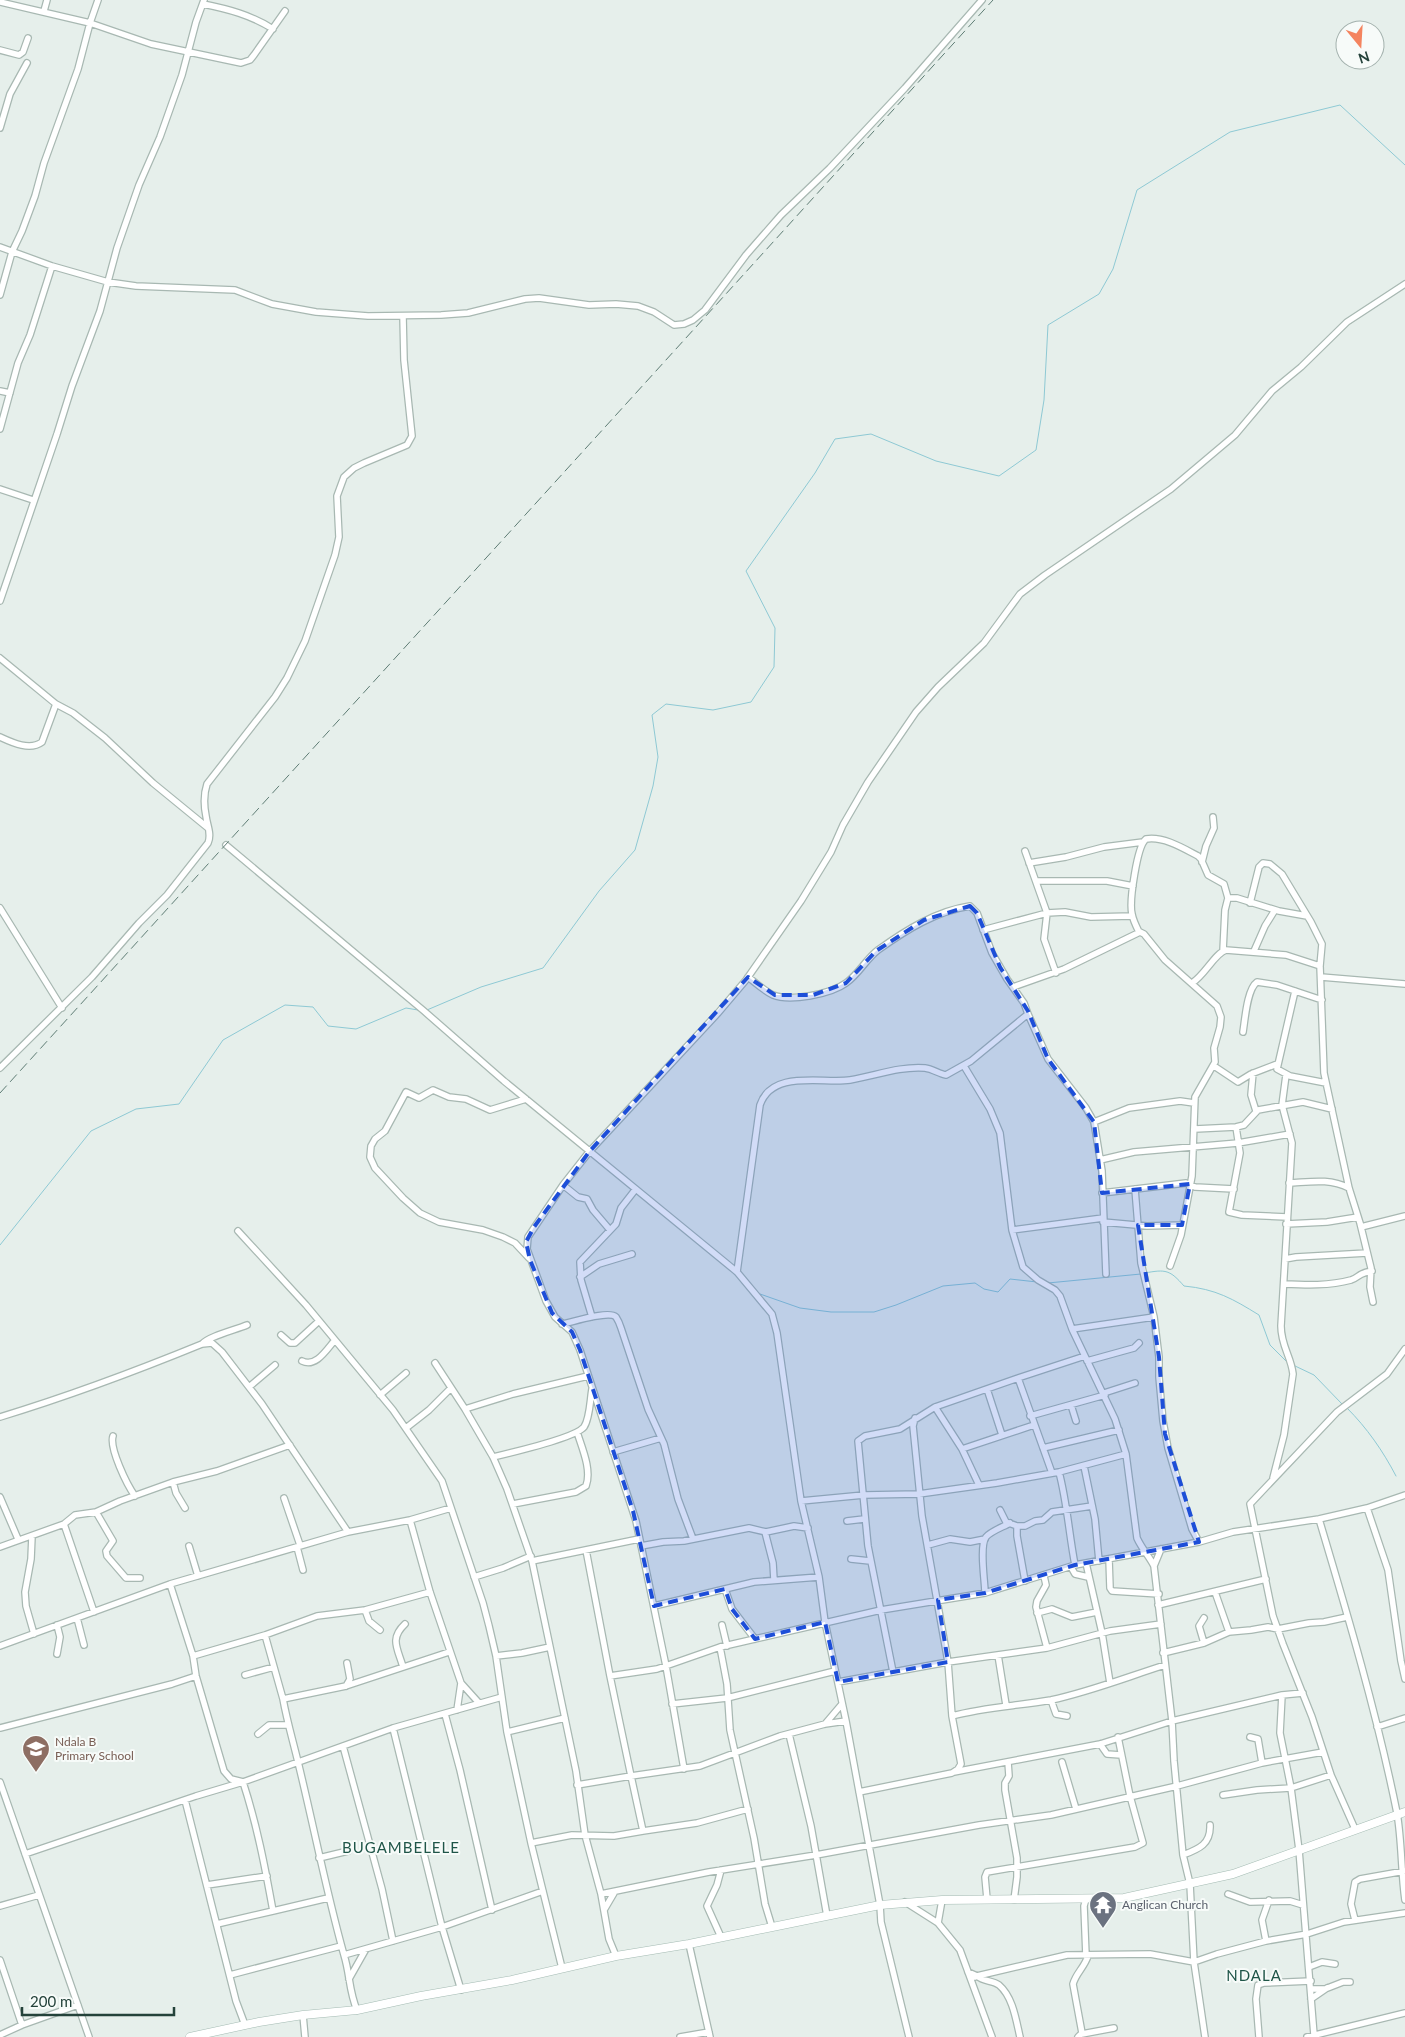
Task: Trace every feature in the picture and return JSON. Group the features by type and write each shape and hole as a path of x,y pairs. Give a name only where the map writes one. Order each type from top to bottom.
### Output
{"street":[{"path":"44,11 47,0"},
{"path":"0,295 12,252 35,196 44,163 78,69 98,0"},
{"path":"0,247 52,266 108,282 136,286 235,290 262,301 290,309 368,316 458,314 525,299 539,298 589,305 616,304 638,306 654,312 674,325 684,324 693,320 705,310 746,255 790,206 830,168 905,88 982,0"},
{"path":"0,2 90,23 151,44 237,62 245,62 254,55 285,11"},
{"path":"0,601 72,386 91,338 117,248 139,185 160,137 182,75 187,52 203,2 256,19 273,29"},
{"path":"0,50 19,54 23,52 28,38"},
{"path":"0,128 10,94 27,63"},
{"path":"0,429 18,363 30,335 52,266"},
{"path":"684,1769 654,1606 630,1499 575,1339 572,1332 552,1313 530,1260 526,1245 528,1237 563,1185 589,1152 718,1013 748,977 801,901 831,852 843,825 868,782 907,726 938,687 984,643 1020,594 1053,569 1171,489 1235,436 1272,392 1301,367 1347,322 1405,284"},
{"path":"0,1068 62,1008 172,889 208,843 210,836 205,814 206,784 275,697 287,678 305,641 335,555 338,537 337,496 344,477 354,468 407,445 410,441 412,430 404,360 403,316"},
{"path":"0,391 10,393"},
{"path":"0,489 33,500"},
{"path":"0,658 56,704 73,713 105,738 146,777 208,828"},
{"path":"0,737 21,745 35,746 42,742 56,704"},
{"path":"1202,862 1206,846 1214,828 1213,817"},
{"path":"1029,864 1104,847 1142,842 1146,839 1153,838 1168,842 1198,856 1209,877 1224,885 1228,898 1225,910 1223,950"},
{"path":"1142,842 1136,862 1132,916 1139,932 1144,934 1165,960 1213,1002 1220,1012 1220,1027 1214,1048 1214,1066 1195,1097 1195,1129 1190,1184 1179,1241 1170,1266"},
{"path":"226,845 424,1011 526,1100 634,1190 737,1272 768,1309 775,1324 801,1500 819,1577 825,1622 846,1721 880,1905 881,1922 909,2037"},
{"path":"1025,851 1047,913 1044,939 1056,973"},
{"path":"1250,903 1259,867 1263,863 1275,867 1282,874 1322,944 1320,966 1326,1083 1349,1188 1372,1271 1370,1287 1373,1302"},
{"path":"1036,881 1107,881 1134,886"},
{"path":"1228,898 1237,898 1275,910 1306,916"},
{"path":"748,977 762,989 775,996 794,998 813,995 846,983 876,952 924,920 945,912 972,907 977,913 992,953 1024,1003 1048,1059 1086,1108 1094,1122 1100,1160 1106,1274"},
{"path":"0,908 62,1008"},
{"path":"1254,951 1265,926 1275,910"},
{"path":"983,930 1047,913 1065,912 1091,917 1132,916"},
{"path":"1013,987 1056,973 1139,932"},
{"path":"1192,983 1204,974 1223,950 1286,955 1320,966"},
{"path":"1321,977 1405,984"},
{"path":"1243,1032 1248,1003 1255,984 1277,985 1322,1000"},
{"path":"1295,991 1277,1064 1278,1070 1286,1074 1326,1083"},
{"path":"737,1272 760,1105 769,1091 797,1080 849,1080 906,1068 931,1069 945,1075 964,1066 1028,1014"},
{"path":"1214,1066 1238,1082 1253,1073 1277,1064"},
{"path":"964,1066 990,1109 1000,1133 1012,1230 1023,1267 1038,1280 1058,1292 1064,1302 1072,1328 1119,1430 1126,1454 1135,1532 1143,1551 1154,1566 1159,1594 1158,1604 1163,1653 1172,1721 1183,1855 1190,1884 1194,1962 1205,2037"},
{"path":"1253,1073 1251,1092 1256,1111"},
{"path":"1272,1480 1284,1435 1293,1374 1292,1365 1282,1345 1281,1337 1281,1303 1284,1284 1286,1221 1292,1143 1282,1105 1286,1074"},
{"path":"526,1100 490,1110 466,1099 449,1097 433,1090 419,1098 406,1092 385,1131 374,1141 370,1155 376,1168 403,1198 420,1213 439,1222 503,1236 515,1243 530,1260"},
{"path":"1094,1122 1129,1108 1180,1101 1194,1103"},
{"path":"1195,1129 1236,1127 1244,1124 1256,1111 1282,1105 1307,1102 1332,1109"},
{"path":"1236,1127 1240,1153 1234,1189 1228,1210 1230,1213 1286,1221 1326,1222 1358,1217"},
{"path":"1100,1160 1134,1152 1238,1143 1290,1134"},
{"path":"1289,1183 1338,1182 1349,1188"},
{"path":"1102,1194 1186,1183 1195,1187 1234,1189"},
{"path":"563,1185 578,1197 587,1199 593,1210 610,1230"},
{"path":"1135,1189 1141,1263 1154,1316 1165,1434 1192,1529 1199,1542"},
{"path":"592,1317 580,1277 580,1261 618,1221 623,1205 634,1190"},
{"path":"1361,1227 1405,1216"},
{"path":"1012,1230 1103,1220 1156,1226 1182,1225"},
{"path":"238,1231 335,1340 406,1428 438,1473 484,1603 496,1656 507,1732 531,1843 562,1968"},
{"path":"1285,1259 1367,1253"},
{"path":"580,1277 599,1264 632,1254"},
{"path":"1284,1284 1324,1284 1352,1279 1360,1273 1372,1271"},
{"path":"562,1324 579,1322 592,1317 610,1315 616,1318 648,1409 661,1438 692,1539"},
{"path":"1072,1328 1154,1316"},
{"path":"281,1335 288,1342 295,1343 319,1321"},
{"path":"0,1417 44,1404 90,1386 117,1378 202,1344 211,1337 247,1325"},
{"path":"302,1361 310,1363 316,1360 335,1340"},
{"path":"893,1672 870,1561 864,1518 864,1495 858,1441 864,1436 896,1430 935,1408 1018,1378 1086,1358 1132,1348 1139,1343"},
{"path":"202,1344 212,1344 218,1348 249,1387 348,1532"},
{"path":"1355,1830 1331,1774 1278,1629 1250,1504 1337,1412 1387,1374 1405,1349"},
{"path":"435,1363 465,1409 493,1458 513,1504 531,1558 565,1718 585,1835 601,1894 609,1939 616,1956"},
{"path":"249,1387 275,1365"},
{"path":"380,1395 406,1373"},
{"path":"465,1409 513,1394 588,1376"},
{"path":"1018,1378 1030,1416 1052,1473"},
{"path":"1030,1416 1071,1405 1135,1383"},
{"path":"493,1458 562,1439 577,1432 586,1423 592,1386"},
{"path":"406,1428 429,1410 451,1388"},
{"path":"987,1389 1002,1435"},
{"path":"1071,1405 1076,1421"},
{"path":"935,1408 962,1449 979,1485"},
{"path":"915,1418 913,1433 919,1494 948,1662 952,1716 960,1764 970,1770"},
{"path":"962,1449 1034,1425"},
{"path":"1043,1448 1119,1430"},
{"path":"513,1504 576,1492 586,1486 588,1479 586,1462 577,1432"},
{"path":"113,1436 111,1441 115,1454 129,1488 135,1496"},
{"path":"613,1452 661,1438"},
{"path":"0,1547 64,1524 75,1515 96,1512 120,1500 174,1482 217,1471 290,1445"},
{"path":"801,1500 864,1495 919,1494 1059,1472 1126,1454"},
{"path":"1084,1466 1092,1506 1099,1561"},
{"path":"1059,1472 1075,1574 1088,1577"},
{"path":"174,1482 176,1493 185,1508"},
{"path":"610,1676 666,1666 677,1660 720,1647 825,1622 881,1610 985,1593 1073,1566 1143,1551 1199,1542 1218,1536 1319,1519 1367,1508 1405,1495"},
{"path":"0,1497 18,1539"},
{"path":"284,1498 303,1570"},
{"path":"1000,1510 1004,1520 1017,1526 1027,1526 1035,1521 1044,1519 1051,1512 1066,1508 1092,1506"},
{"path":"0,1646 170,1584 348,1532 410,1520 451,1508"},
{"path":"1367,1508 1388,1570 1405,1679"},
{"path":"96,1512 113,1541 106,1551 107,1555 126,1578 140,1578"},
{"path":"847,1521 864,1518"},
{"path":"1319,1519 1401,1814 1405,1900"},
{"path":"410,1520 430,1592 461,1684 479,1703"},
{"path":"985,1593 983,1555 985,1539 988,1535 1010,1523"},
{"path":"64,1524 94,1612"},
{"path":"641,1546 749,1528 765,1532 794,1526 808,1528"},
{"path":"1017,1526 1025,1581"},
{"path":"765,1532 773,1563 774,1580"},
{"path":"32,1536 31,1559 25,1592 26,1606 34,1634"},
{"path":"474,1576 531,1558 586,1550 639,1539"},
{"path":"928,1545 950,1539 970,1542 985,1539"},
{"path":"189,1546 198,1576"},
{"path":"1154,1566 1161,1548"},
{"path":"586,1550 610,1676 643,1831"},
{"path":"851,1559 870,1561"},
{"path":"1109,1559 1110,1587 1112,1591 1159,1594"},
{"path":"1086,1563 1102,1633 1110,1683"},
{"path":"1044,1576 1046,1585 1037,1601 1037,1612 1047,1648"},
{"path":"654,1606 725,1588 774,1580 819,1577"},
{"path":"1158,1604 1266,1579"},
{"path":"170,1584 227,1775 226,1786"},
{"path":"725,1588 732,1609 754,1639"},
{"path":"193,1656 265,1635 317,1616 365,1610 430,1592"},
{"path":"1215,1592 1229,1632"},
{"path":"365,1610 369,1621 380,1630"},
{"path":"1037,1612 1052,1610 1072,1617 1097,1612"},
{"path":"1163,1653 1204,1643 1229,1632 1268,1627 1278,1629 1347,1617"},
{"path":"77,1618 84,1645"},
{"path":"1204,1618 1199,1626 1204,1643"},
{"path":"403,1667 395,1639 397,1633 405,1624"},
{"path":"838,1682 948,1662 1047,1648 1102,1633 1161,1624"},
{"path":"57,1625 60,1637 57,1654"},
{"path":"722,1625 727,1646"},
{"path":"265,1635 283,1699 287,1725 298,1762 328,1898 344,1955 351,1995 357,2010"},
{"path":"496,1656 522,1653 550,1646"},
{"path":"720,1647 726,1684 730,1730 737,1752 765,1904 772,1927"},
{"path":"283,1699 346,1686 449,1652"},
{"path":"998,1655 1006,1705"},
{"path":"346,1663 350,1676 346,1686"},
{"path":"952,1716 1006,1705 1051,1700 1165,1665"},
{"path":"245,1675 274,1667"},
{"path":"672,1704 727,1698 835,1671"},
{"path":"0,1728 172,1684 196,1676"},
{"path":"457,1710 461,1684"},
{"path":"859,1792 1100,1744 1172,1721 1282,1695 1303,1694"},
{"path":"1282,1695 1280,1733 1291,1788 1299,1850 1314,2035"},
{"path":"25,1854 226,1786 243,1782 394,1728 502,1697"},
{"path":"1051,1700 1056,1714 1067,1716"},
{"path":"825,1724 842,1704"},
{"path":"445,1714 460,1770 492,1910"},
{"path":"507,1732 565,1718"},
{"path":"1377,1727 1405,1718"},
{"path":"577,1785 684,1769 713,1762 789,1734 825,1724 846,1721"},
{"path":"258,1734 269,1725 287,1725"},
{"path":"394,1728 442,1927 462,1990"},
{"path":"789,1734 803,1788 827,1916"},
{"path":"987,1899 986,1873 1140,1845 1143,1839 1130,1796 1118,1737"},
{"path":"1250,1737 1258,1739 1262,1763"},
{"path":"1100,1744 1106,1754 1121,1755"},
{"path":"343,1746 379,1880 393,1941"},
{"path":"601,1894 614,1893 721,1870 816,1856 868,1845 1076,1809 1176,1786 1262,1763 1323,1752"},
{"path":"1008,1762 1010,1774 1005,1783 1005,1790 1016,1850 1017,1866 1014,1900"},
{"path":"1062,1762 1076,1809"},
{"path":"952,1773 960,1764"},
{"path":"1223,1795 1291,1788 1331,1774"},
{"path":"227,1775 234,1780 243,1782"},
{"path":"0,1782 89,2037"},
{"path":"243,1782 257,1830 273,1911"},
{"path":"185,1800 236,2001 245,2025"},
{"path":"531,1843 560,1837 585,1835 614,1836 696,1823 748,1809"},
{"path":"190,2037 245,2025 303,2015 357,2010 421,1996 462,1990 616,1956 689,1944 880,1905 942,1900 1124,1898 1232,1874 1401,1814"},
{"path":"1183,1855 1205,1844 1209,1836 1210,1825"},
{"path":"319,1858 348,1851"},
{"path":"721,1870 717,1885 707,1906 721,1937"},
{"path":"1355,1920 1351,1904 1354,1882 1369,1877 1403,1872"},
{"path":"207,1885 267,1876"},
{"path":"344,1955 442,1927 543,1890"},
{"path":"604,1910 614,1893"},
{"path":"1228,1894 1250,1902 1269,1900 1290,1901 1303,1905"},
{"path":"0,1906 39,1895"},
{"path":"217,1924 328,1898"},
{"path":"1086,1899 1084,1906 1087,1956 1084,1968 1075,1977 1073,1984 1084,2036 1114,2028"},
{"path":"938,1923 942,1900"},
{"path":"1266,1941 1262,1920 1269,1900"},
{"path":"905,1902 938,1923 960,1950 992,2037"},
{"path":"971,1979 1060,1956 1150,1954 1194,1962 1266,1941 1307,1934 1355,1920 1405,1912"},
{"path":"680,2037 709,2035 689,1944"},
{"path":"230,1975 341,1946"},
{"path":"349,1979 366,1949"},
{"path":"0,1960 22,2025"},
{"path":"1309,1968 1322,1962 1335,1964"},
{"path":"968,1972 998,1985 1007,1994 1020,2037"},
{"path":"1259,2037 1256,1999 1258,1985 1264,1983 1311,1981"},
{"path":"1311,1999 1327,1988 1343,1982 1350,1982"},
{"path":"1311,1988 1327,1988"},
{"path":"0,2035 78,2005"},
{"path":"1307,2037 1405,2013"},
{"path":"303,2015 305,2037"},
{"path":"1314,2026 1323,2033"}],"highlighted area":[{"path":"970,906 977,913 1000,967 1028,1011 1048,1059 1094,1122 1102,1193 1190,1184 1182,1225 1138,1225 1159,1357 1165,1434 1199,1542 1075,1565 985,1593 938,1600 948,1662 838,1682 825,1622 755,1639 732,1609 725,1589 654,1606 633,1511 580,1350 572,1332 552,1313 530,1260 526,1242 534,1227 589,1152 748,977 775,995 813,995 846,983 876,951 924,920"}],"waterway":[{"path":"427,1010 481,987 543,968 599,891 635,850 653,786 658,757 652,715 666,704 713,710 751,702 774,667 775,628 746,571 815,473 835,439 871,434 936,461 999,476 1036,450 1044,400 1048,325 1099,294 1113,269 1137,190 1230,132 1340,105 1405,165"},
{"path":"0,1245 91,1131 136,1109 179,1104 223,1040 285,1005 313,1007 328,1026 356,1029 406,1008 418,1010"},
{"path":"1145,1273 1167,1272 1184,1286 1215,1292 1259,1315 1270,1345 1287,1362"},
{"path":"1048,1283 1141,1274"},
{"path":"760,1294 800,1308 831,1312 874,1312 943,1286 975,1283 984,1289 998,1292 1010,1279 1037,1282"},
{"path":"1293,1365 1314,1375 1342,1404"},
{"path":"1347,1408 1374,1440 1396,1476"}],"railway":[{"path":"0,1093 993,0"}],"place":[{"name":"Ndala B Primary School","path":"36,1773"},
{"name":"Anglican Church","path":"1103,1929"}],"district":[{"name":"BUGAMBELELE","path":"401,1848"},
{"name":"NDALA","path":"1254,1976"}]}
